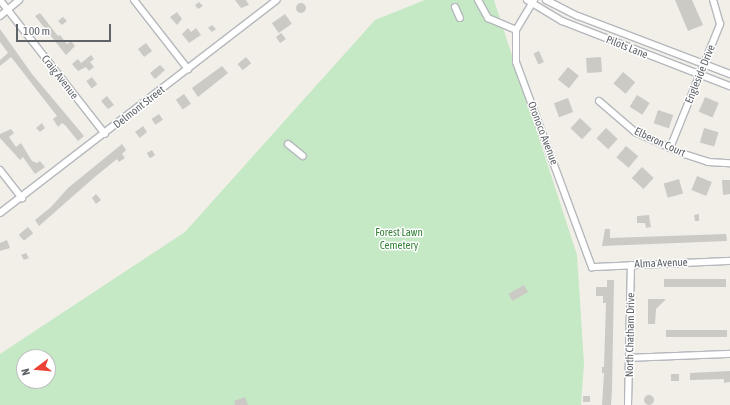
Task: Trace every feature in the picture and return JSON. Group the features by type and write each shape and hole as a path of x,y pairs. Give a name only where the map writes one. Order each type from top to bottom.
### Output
{"street":[{"name":"Craig Avenue","path":"0,0 104,134"},
{"path":"0,16 19,0"},
{"path":"134,0 188,69"},
{"path":"478,0 488,18 516,30"},
{"name":"Pilots Lane","path":"546,0 625,34 703,65 730,74"},
{"name":"Engleside Drive","path":"670,148 720,24 713,0"},
{"name":"Delmont Street","path":"0,213 22,198 188,69 272,1"},
{"name":"Oronoco Avenue","path":"531,1 516,30 514,45 518,69 592,267"},
{"name":"Pilots Lane","path":"531,1 562,21 699,76 730,86"},
{"path":"455,7 460,18"},
{"path":"621,45 625,34"},
{"name":"Elberon Court","path":"599,101 627,126 670,148 708,162 730,163"},
{"path":"288,144 303,156"},
{"path":"0,170 22,198"},
{"name":"Alma Avenue","path":"592,267 730,261"},
{"name":"North Chatham Drive","path":"628,405 631,265"},
{"path":"629,358 730,354"}],"green space":[{"name":"Forest Lawn Cemetery","path":"425,0 494,0 577,255 584,364 581,405 0,405 0,354 185,232 375,20"}],"building":[{"path":"235,0 246,0 249,5 241,8"},
{"path":"675,0 692,0 703,25 688,31"},
{"path":"199,2 203,6 198,9 195,5"},
{"path":"299,3 303,3 305,4 305,12 299,13 296,10 296,6"},
{"path":"177,12 182,19 177,25 170,17"},
{"path":"40,13 58,36 60,35 67,44 71,41 75,46 66,55 35,16"},
{"path":"285,14 292,24 279,33 272,23"},
{"path":"63,17 67,21 62,25 58,21"},
{"path":"212,25 216,29 212,32 208,28"},
{"path":"188,28 191,32 196,28 201,35 189,43 182,34"},
{"path":"0,29 32,74 84,136 78,141 65,125 62,123 58,127 53,119 57,116 11,57 0,66 0,60 8,53 0,42"},
{"path":"281,33 286,39 280,43 276,37"},
{"path":"146,43 152,51 144,57 138,49"},
{"path":"539,51 544,62 538,64 534,53"},
{"path":"91,55 94,59 90,62 94,67 89,71 86,67 78,71 72,64 78,59 81,63"},
{"path":"246,57 251,63 243,70 238,64"},
{"path":"601,57 602,72 587,73 586,58"},
{"path":"160,65 165,70 155,79 150,73"},
{"path":"222,66 228,73 198,97 192,88"},
{"path":"568,67 579,76 569,88 558,79"},
{"path":"623,72 635,82 626,94 613,83"},
{"path":"92,77 97,84 92,88 86,81"},
{"path":"184,94 191,104 183,110 176,100"},
{"path":"637,95 650,103 642,115 630,107"},
{"path":"107,96 114,105 108,109 101,101"},
{"path":"705,97 719,103 713,118 699,112"},
{"path":"568,98 573,112 559,117 554,103"},
{"path":"658,110 673,115 669,128 654,123"},
{"path":"159,114 163,120 155,125 152,119"},
{"path":"580,118 592,129 582,139 570,128"},
{"path":"42,123 45,128 40,132 36,128"},
{"path":"143,126 147,132 140,138 135,132"},
{"path":"606,128 618,139 608,149 596,138"},
{"path":"704,128 718,132 714,147 700,142"},
{"path":"11,129 14,133 9,137 16,147 21,143 32,161 37,163 40,161 45,167 35,174 23,157 20,160 0,138 0,134"},
{"path":"122,144 126,150 122,154 125,158 119,162 117,159 39,226 35,220 51,207 68,188"},
{"path":"626,146 638,156 629,168 616,157"},
{"path":"152,150 155,155 150,158 147,153"},
{"path":"642,167 654,178 643,189 632,178"},
{"path":"697,176 712,182 706,196 691,190"},
{"path":"679,179 683,193 668,198 664,183"},
{"path":"722,180 730,180 730,194 723,195"},
{"path":"96,194 101,200 96,204 92,198"},
{"path":"699,214 699,221 695,221 694,215"},
{"path":"649,215 651,227 646,228 645,223 637,223 637,216"},
{"path":"28,227 33,233 24,241 19,235"},
{"path":"605,229 610,229 610,238 726,234 727,241 602,246"},
{"path":"7,240 10,248 0,251 0,243"},
{"path":"26,253 29,258 24,260 21,255"},
{"path":"664,279 726,279 726,287 664,287"},
{"path":"607,280 614,280 612,390 611,405 602,405 604,373 602,373 602,367 604,367 606,303 603,303 603,296 596,296 596,287 607,287"},
{"path":"524,285 528,292 512,301 508,294"},
{"path":"648,299 666,299 656,309 655,324 648,324"},
{"path":"666,330 727,330 727,337 666,337"},
{"path":"730,371 730,382 724,383 724,379 690,380 690,373"},
{"path":"671,374 679,374 679,381 671,381"},
{"path":"647,395 651,395 653,396 653,404 647,405 644,402 644,398"},
{"path":"583,396 590,396 590,402 583,402"},
{"path":"245,397 248,405 235,405 234,401"}]}
